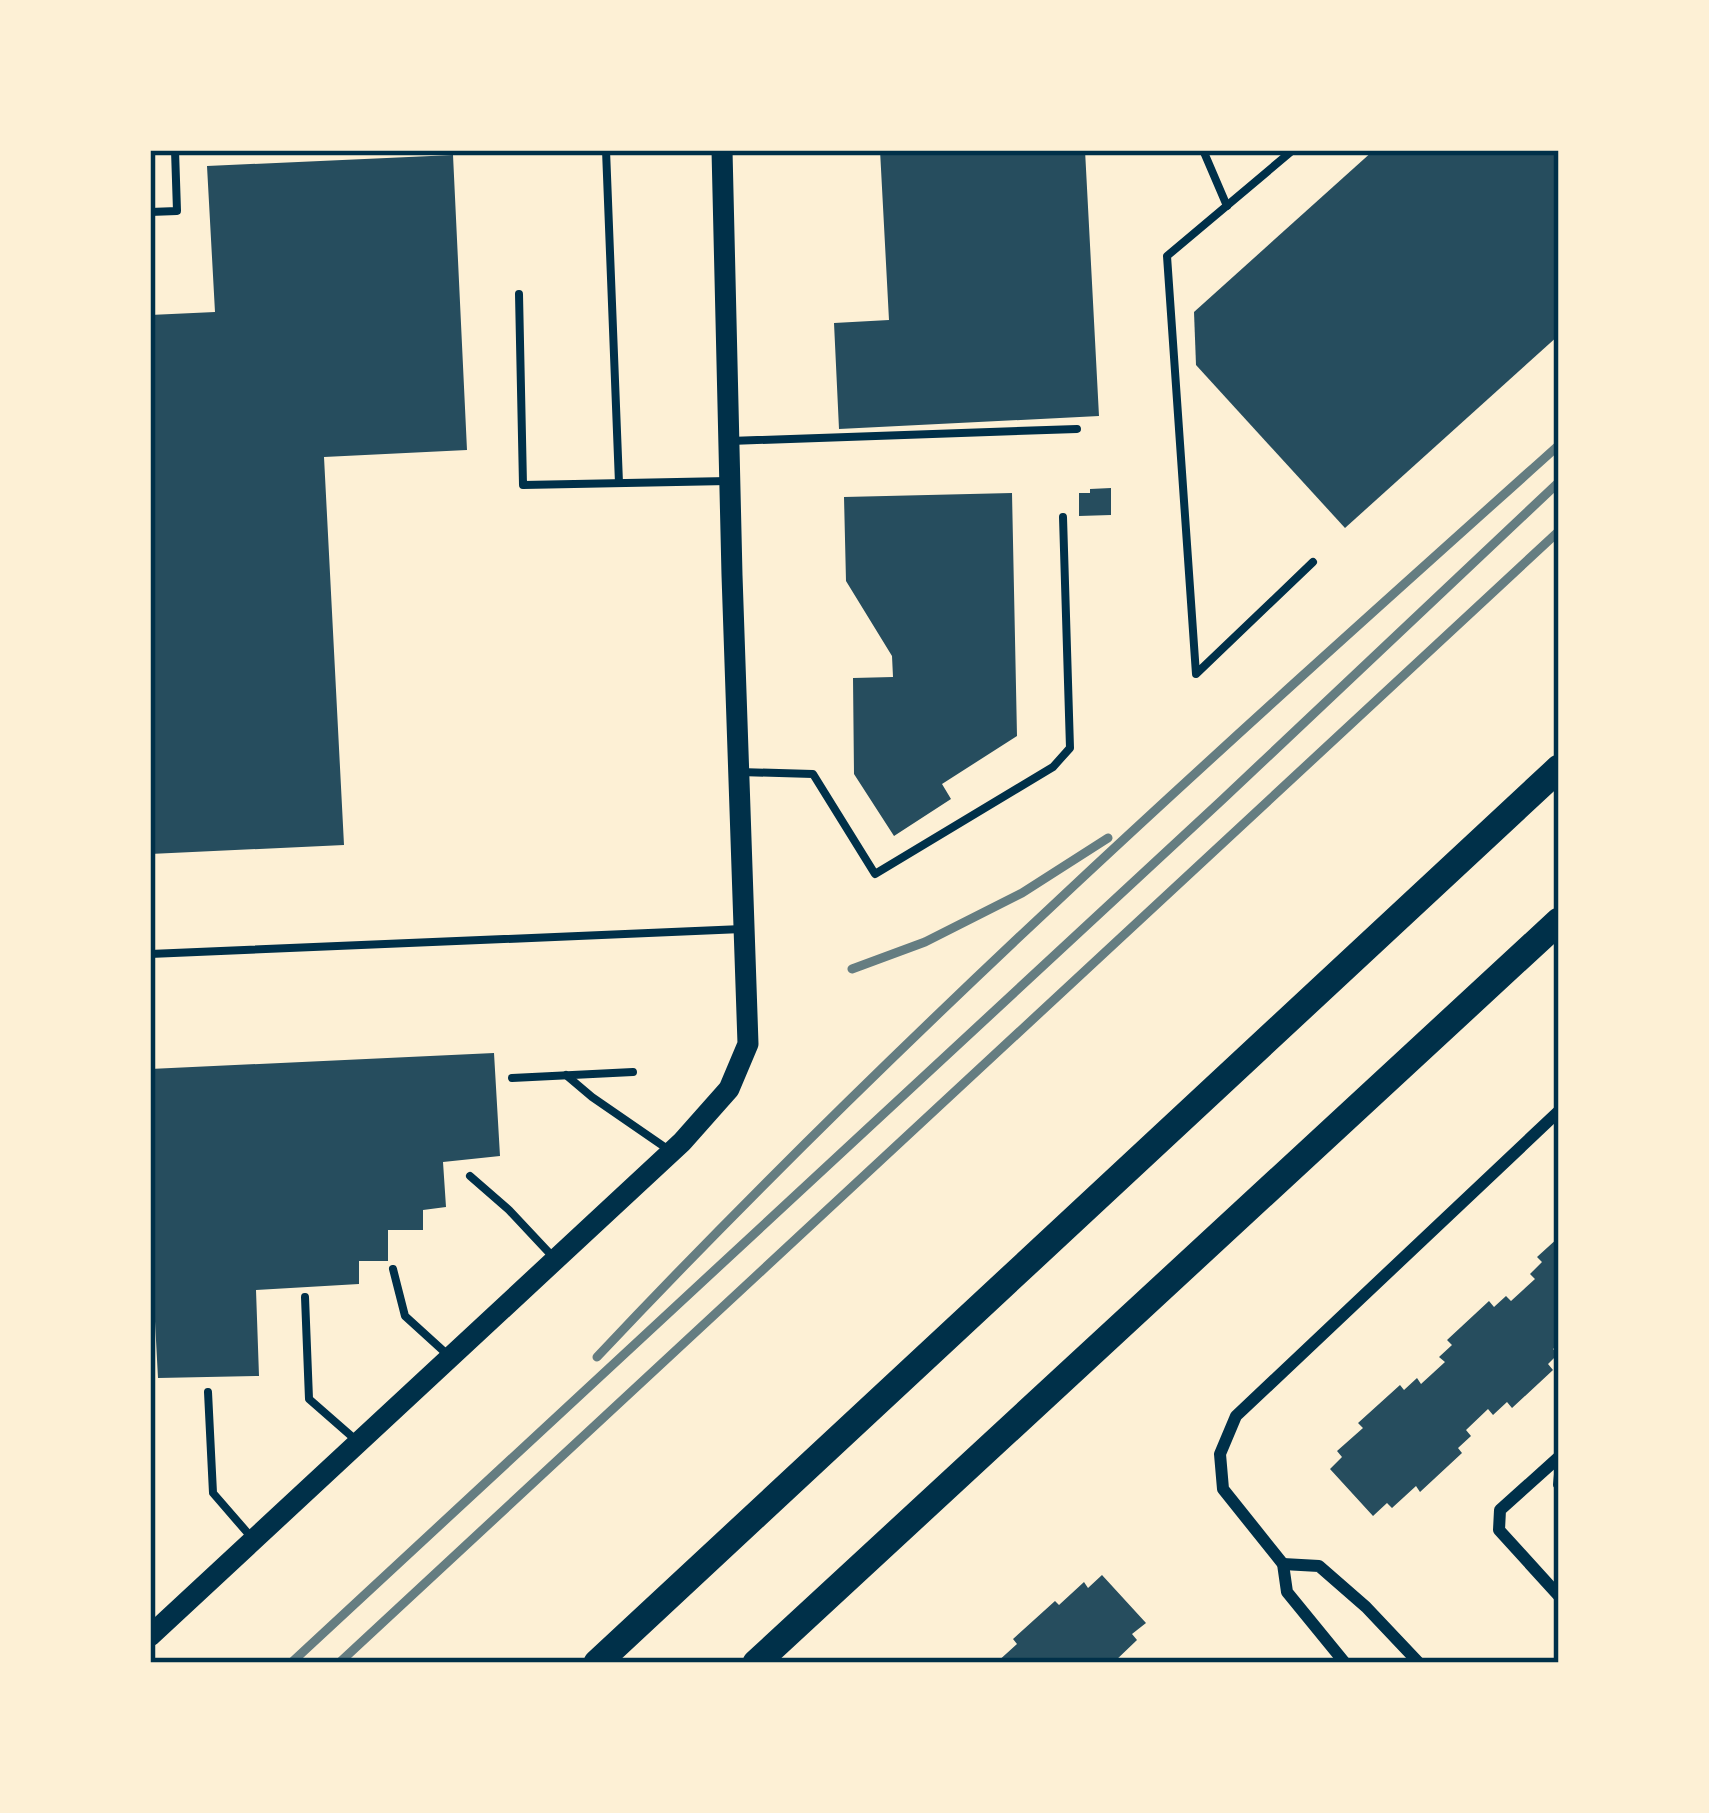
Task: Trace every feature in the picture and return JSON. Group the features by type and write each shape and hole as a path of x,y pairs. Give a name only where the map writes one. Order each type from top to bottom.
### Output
{"main road":[{"path":"598,1663 1559,768"},
{"path":"756,1663 1559,921"}],"street":[{"path":"150,1636 670,1152 729,1089 748,1044 722,150"},
{"path":"1345,1663 1287,1592 1283,1564 1223,1489 1220,1454 1236,1416 1559,1111"},
{"path":"1559,1460 1500,1510 1499,1530 1559,1596"},
{"path":"1283,1564 1319,1566 1366,1606 1419,1663"}],"lane":[{"path":"150,212 177,212 176,150"},
{"path":"606,150 619,483"},
{"path":"1203,150 1227,206"},
{"path":"1293,150 1167,256 1196,674 1313,562"},
{"path":"519,294 523,484 730,481"},
{"path":"728,441 1077,429"},
{"path":"738,772 813,774 875,874 1053,766 1070,748 1063,517"},
{"path":"150,953 743,929"},
{"path":"512,1078 633,1072"},
{"path":"566,1075 670,1152"},
{"path":"470,1176 555,1259"},
{"path":"392,1270 405,1316 450,1357"},
{"path":"305,1297 310,1399 358,1442"},
{"path":"208,1392 212,1493 253,1540"},
{"path":"1559,1460 1559,1487"}],"building":[{"path":"880,150 1085,150 1099,416 839,429 834,323 889,320"},
{"path":"1374,150 1559,150 1559,335 1345,528 1196,365 1194,312"},
{"path":"453,155 467,450 324,457 344,845 150,854 150,315 215,312 207,166"},
{"path":"1111,488 1111,515 1079,516 1079,493"},
{"path":"1012,493 1017,736 942,784 951,799 894,836 854,774 853,678 893,677 892,656 846,581 844,497"},
{"path":"494,1053 500,1156 443,1162 446,1207 423,1210 423,1230 388,1230 388,1261 359,1261 359,1284 256,1290 259,1376 158,1378 150,1227 150,1069"},
{"path":"1559,1237 1559,1344 1553,1349 1558,1354 1548,1364 1553,1370 1512,1408 1507,1402 1493,1415 1488,1409 1466,1430 1471,1436 1458,1448 1462,1453 1420,1492 1416,1486 1392,1508 1387,1503 1373,1516 1330,1469 1342,1457 1337,1451 1363,1428 1358,1423 1400,1385 1404,1390 1417,1378 1421,1384 1445,1362 1439,1357 1452,1345 1447,1340 1489,1301 1494,1307 1506,1296 1511,1301 1535,1279 1530,1274 1542,1262 1537,1257"},
{"path":"1102,1575 1146,1623 1132,1634 1137,1640 1113,1663 996,1663 1017,1644 1013,1639 1055,1601 1059,1605 1084,1582 1088,1588"}],"railway":[{"path":"597,1357 948,1005 1190,778 1559,445"},
{"path":"291,1663 1559,482"},
{"path":"339,1663 1559,531"},
{"path":"852,969 925,942 1022,893 1108,838"}]}
